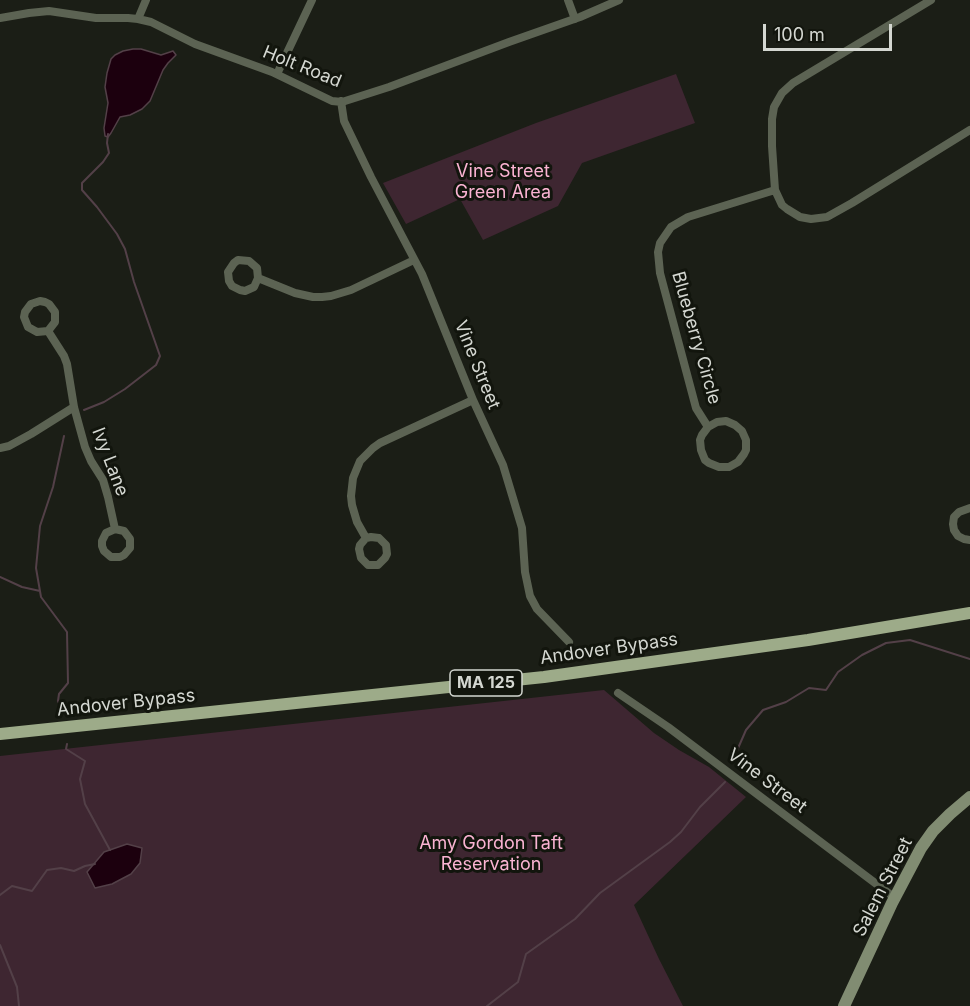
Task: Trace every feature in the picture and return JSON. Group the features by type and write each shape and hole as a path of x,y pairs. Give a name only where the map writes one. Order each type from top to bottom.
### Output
{"main road":[{"name":"Andover Bypass","path":"0,734 544,676 808,640 970,613"}],"street":[{"path":"138,19 146,0"},
{"path":"277,74 312,0"},
{"path":"568,0 575,19"},
{"name":"Holt Road","path":"0,18 29,12 49,11 82,17 138,19 151,22 195,44 277,74 332,101 341,101 389,87 575,19 619,0"},
{"path":"931,0 793,83 782,93 774,107 772,119 775,190 782,205 800,217 811,219 826,217 852,204 970,130"},
{"name":"Vine Street","path":"341,101 344,121 432,297 473,400 503,465 522,528 525,572 531,597 537,609 569,642"},
{"name":"Blueberry Circle","path":"708,427 696,408 663,284 658,263 660,243 671,227 688,217 775,190"},
{"path":"258,278 303,295 331,296 351,290 414,260"},
{"name":"Ivy Lane","path":"48,331 67,364 74,407 85,447 106,489 115,529"},
{"path":"366,538 357,522 351,496 353,478 360,461 380,443 473,400"},
{"path":"0,448 32,434 74,407"},
{"name":"Blueberry Circle","path":"726,421 735,424 742,431 746,445 744,454 738,462 724,468 714,466 705,460 700,445 702,435 708,427 717,422 726,421"},
{"path":"970,508 959,512 954,517 953,524 958,536 970,540"},
{"name":"Vine Street","path":"618,693 668,727 895,897"},
{"name":"Salem Street","path":"844,1006 895,897 921,848 933,831 970,797"}],"green space":[{"name":"Vine Street Green Area","path":"676,74 695,123 582,163 558,206 483,240 460,199 406,224 383,183 536,123"},
{"name":"Amy Gordon Taft Reservation","path":"604,690 654,733 709,767 746,797 634,905 683,1006 0,1006 0,756"}],"shaded area":[{"path":"133,49 161,55 173,51 176,55 163,70 150,101 142,109 120,117 108,137 105,136 104,128 108,103 105,87 107,73 111,59 115,55"},
{"path":"127,844 142,848 140,863 131,874 112,884 95,888 87,872 104,852"}],"waterway":[{"path":"84,410 104,402 125,389 156,365 160,356 125,249 117,234 82,190 82,183 109,153 108,134"},
{"path":"63,712 58,701 59,694 68,683 67,632 41,597 36,568 40,526 53,487 64,436"},
{"path":"0,577 22,587 40,591"},
{"path":"732,762 746,730 763,710 786,702 809,688 826,690 838,672 862,655 886,643 910,640 970,659"},
{"path":"67,744 66,749 85,761 80,779 85,804 110,850"},
{"path":"487,1006 518,982 526,954 575,919 600,893 670,842 725,782"},
{"path":"0,895 12,886 32,891 47,870 61,868 74,871 95,864"},
{"path":"0,945 17,987 19,1006"}]}
